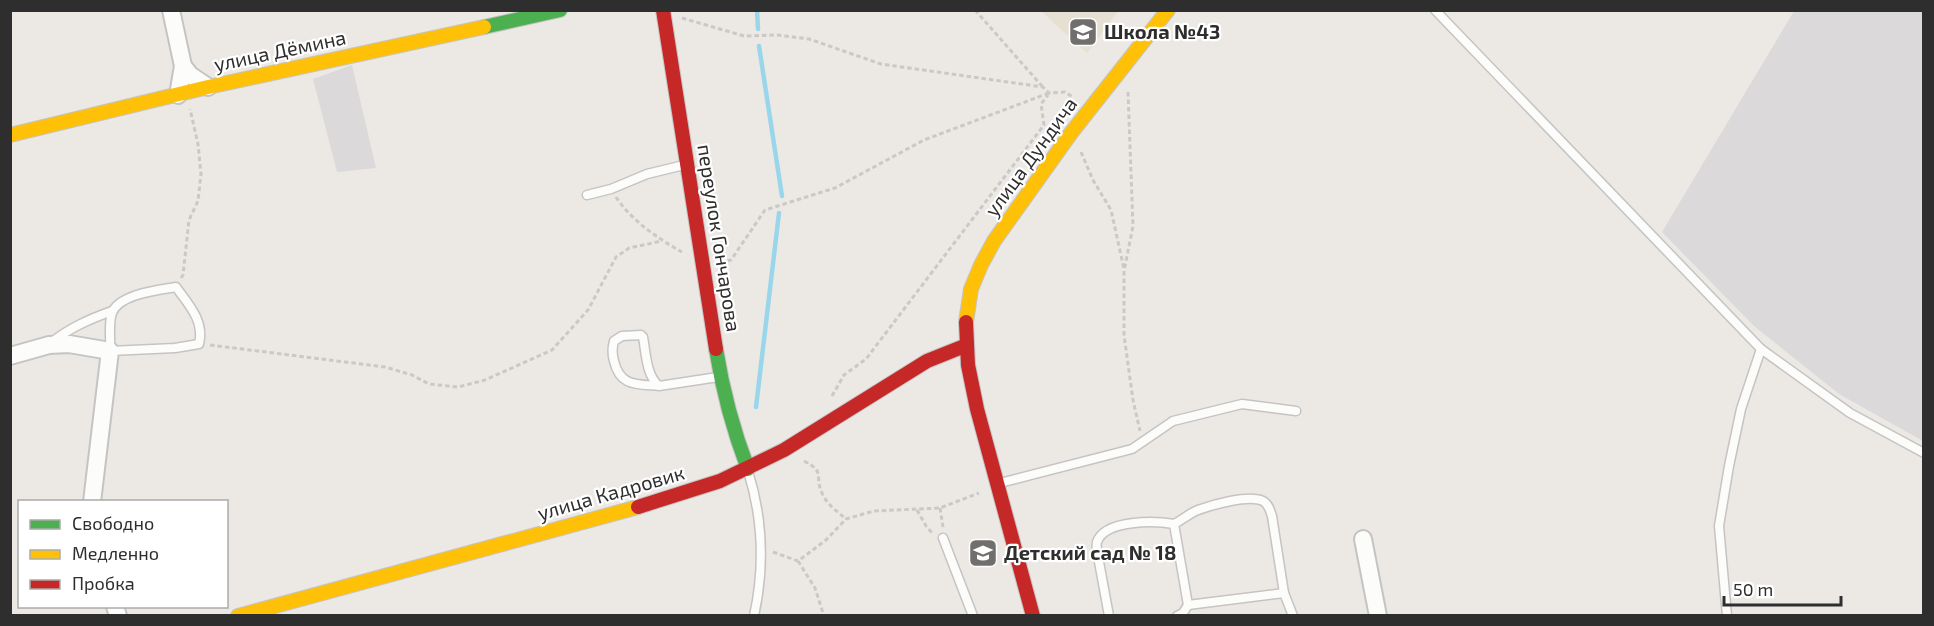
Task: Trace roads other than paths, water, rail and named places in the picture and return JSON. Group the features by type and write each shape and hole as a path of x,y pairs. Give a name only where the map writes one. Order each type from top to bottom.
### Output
{"street":[{"path":"171,10 183,66 182,94"},
{"name":"улица Дёмина","path":"10,135 208,87 560,10"},
{"name":"улица Дундича","path":"1033,615 982,431 967,345 969,299 983,264 1006,223 1072,131 1168,10"},
{"name":"переулок Гончарова","path":"663,11 724,398 748,469"},
{"path":"183,66 190,75 208,87"},
{"path":"10,356 49,345 69,344 110,351 92,500"},
{"name":"улица Кадровик","path":"238,615 677,496 720,482 784,450 927,361 967,345"},
{"path":"1363,539 1378,615"}],"lane":[{"path":"1435,10 1761,349 1850,413 1923,453"},
{"path":"587,195 611,189 647,174 687,165"},
{"path":"49,345 68,330 112,311 128,298 176,287 198,320 201,331 199,344 175,348 110,351 112,311"},
{"path":"659,386 653,381 641,334 622,336 614,341 613,357 616,371 622,379 631,383 659,386 721,377"},
{"path":"1727,615 1719,526 1741,409 1761,349"},
{"path":"996,484 1132,449 1173,421 1242,404 1296,411"},
{"path":"748,469 756,499 762,549 754,615"},
{"path":"1109,615 1097,551 1098,541 1103,535 1116,527 1140,522 1159,521 1174,524 1196,510 1249,499 1262,500 1268,504 1272,516 1284,593 1293,615"},
{"path":"1174,524 1183,612 1284,593"},
{"path":"943,538 973,615"}],"waterway":[{"path":"757,10 758,29"},
{"path":"759,46 782,196"},
{"path":"756,407 779,213"}],"place":[{"name":"Школа №43","path":"1083,32"},
{"name":"Детский сад № 18","path":"983,553"}]}
